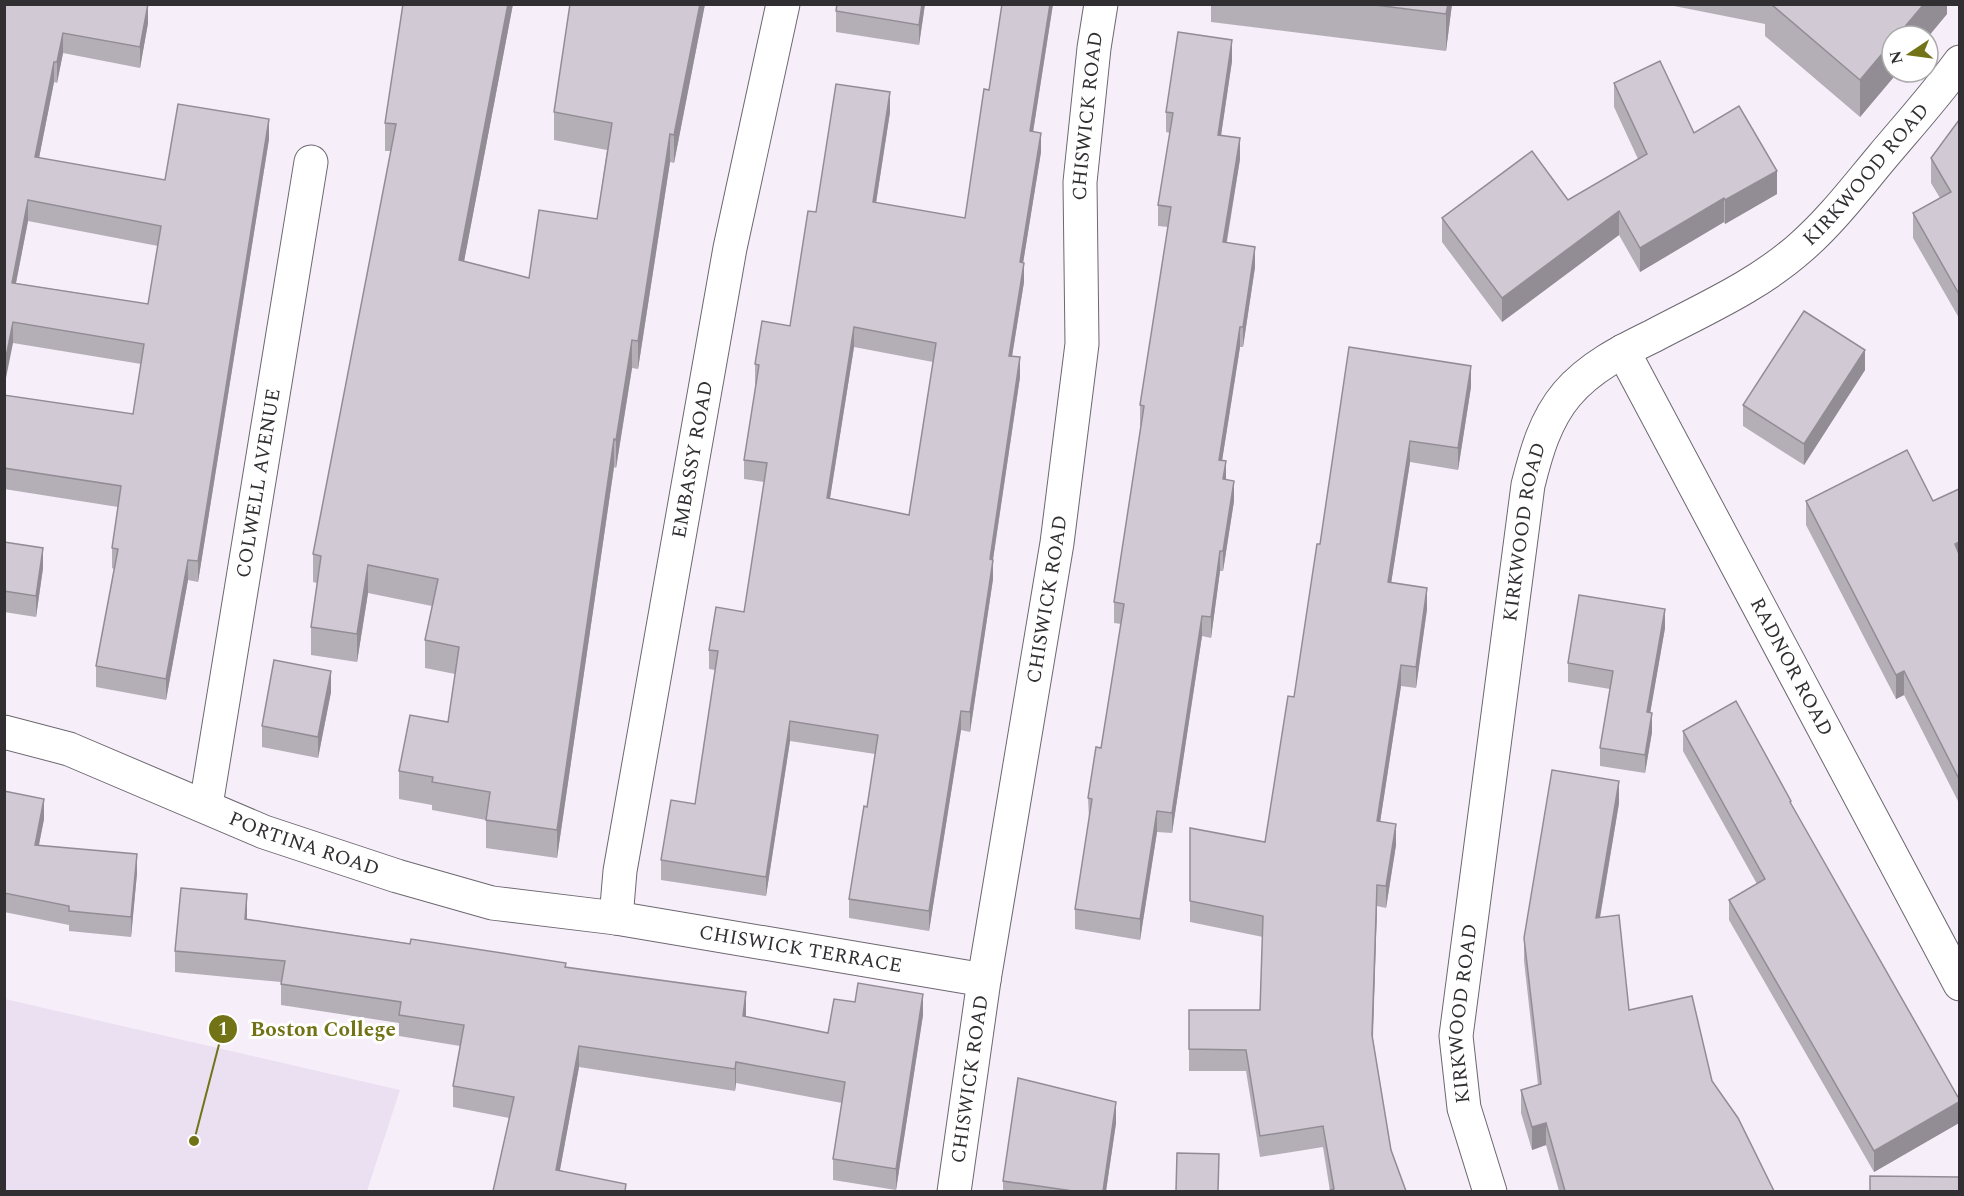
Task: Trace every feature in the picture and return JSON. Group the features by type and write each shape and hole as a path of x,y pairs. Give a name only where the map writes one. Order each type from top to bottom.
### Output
{"street":[{"name":"EMBASSY ROAD","path":"616,918 620,871 730,248 783,4"},
{"name":"CHISWICK ROAD","path":"954,1191 984,980 1057,543 1082,344 1080,182 1101,4"},
{"name":"KIRKWOOD ROAD","path":"1490,1191 1464,1108 1456,1036 1528,484 1536,452 1548,423 1566,395 1589,373 1623,351 1726,299 1767,274 1800,248 1830,218 1959,62"},
{"name":"COLWELL AVENUE","path":"206,806 311,162"},
{"name":"RADNOR ROAD","path":"1623,351 1959,984"},
{"name":"PORTINA ROAD","path":"4,732 69,749 264,832 397,876 492,903 616,918"},
{"name":"CHISWICK TERRACE","path":"616,918 984,980"}],"shaded area":[{"path":"5,999 400,1090 367,1191 5,1191"}],"building":[{"path":"4,4 148,4 140,47 63,33 57,62 54,62 35,157 165,180 178,104 269,119 198,561 188,560 166,679 96,666 118,549 112,548 121,486 4,468 4,395 133,414 144,344 13,322 4,367","holes":["28,200 161,226 148,304 12,283"]},
{"path":"403,4 508,4 459,260 529,278 539,210 597,219 612,123 554,112 570,4 700,4 674,135 670,134 638,341 632,340 616,440 614,439 557,830 486,820 490,792 432,782 433,777 399,771 410,715 448,722 459,647 425,640 438,579 368,565 357,634 311,627 321,556 313,554 396,124 385,123"},
{"path":"837,4 922,4 919,25 836,11"},
{"path":"1002,4 1050,4 1030,131 1041,133 1020,262 1024,263 1009,356 1020,357 990,559 993,560 970,712 961,711 929,911 849,899 878,735 790,721 766,877 661,860 671,800 695,804 718,651 709,650 716,607 744,612 767,463 744,460 759,365 755,364 762,321 790,326 808,211 816,212 836,84 890,92 873,202 965,218 984,89 989,90","holes":["854,327 936,343 909,515 827,498"]},
{"path":"1367,4 1448,4 1446,14"},
{"path":"1771,4 1924,4 1907,24 1880,24 1880,56 1860,80"},
{"path":"1178,32 1232,40 1218,135 1240,138 1223,242 1255,247 1219,460 1226,461 1223,479 1234,481 1223,551 1220,551 1211,617 1202,616 1172,813 1157,811 1140,919 1075,909 1092,799 1088,798 1096,747 1101,748 1124,604 1114,602 1144,406 1140,405 1171,207 1158,205 1173,113 1166,112"},
{"path":"1660,61 1694,133 1739,106 1777,171 1725,200 1724,198 1640,248 1619,211 1502,298 1442,218 1532,151 1568,200 1647,154 1614,83"},
{"path":"1959,120 1959,294 1913,213 1951,192 1931,158"},
{"path":"1804,311 1865,350 1804,444 1743,405"},
{"path":"1349,347 1471,366 1458,448 1410,441 1388,582 1427,588 1416,667 1401,665 1377,821 1396,824 1386,886 1377,885 1372,1035 1391,1150 1406,1191 1328,1191 1334,1189 1323,1126 1260,1136 1246,1050 1189,1049 1189,1010 1260,1010 1263,916 1190,901 1190,828 1265,842 1288,696 1294,697 1317,544 1320,544"},
{"path":"1907,450 1933,501 1959,489 1959,542 1955,544 1959,554 1959,779 1904,671 1896,675 1806,501"},
{"path":"4,542 43,548 36,596 4,591"},
{"path":"1579,595 1665,609 1647,712 1652,713 1645,755 1600,748 1613,671 1568,663"},
{"path":"274,660 331,671 318,737 262,726"},
{"path":"1736,701 1790,802 1959,1099 1959,1102 1874,1151 1729,900 1765,879 1683,731"},
{"path":"1552,770 1619,781 1596,918 1619,915 1629,1010 1692,996 1712,1081 1738,1118 1774,1191 1565,1191 1546,1123 1532,1127 1521,1090 1541,1084 1524,938"},
{"path":"4,791 44,799 35,845 137,854 131,917 69,911 69,906 4,893"},
{"path":"181,888 247,894 245,919 410,944 411,939 566,963 565,967 746,992 743,1016 828,1033 834,999 855,1002 858,983 923,994 896,1169 833,1159 845,1082 736,1062 735,1069 579,1046 556,1170 626,1184 625,1191 493,1191 514,1097 453,1086 464,1025 399,1015 401,1002 281,984 285,961 175,951"},
{"path":"1018,1078 1116,1102 1103,1191 1073,1191 1003,1181"},
{"path":"1177,1153 1219,1154 1218,1191 1176,1191"},
{"path":"1870,1176 1959,1177 1959,1191 1870,1191"}],"place":[{"name":"Boston College","path":"194,1141"}]}
